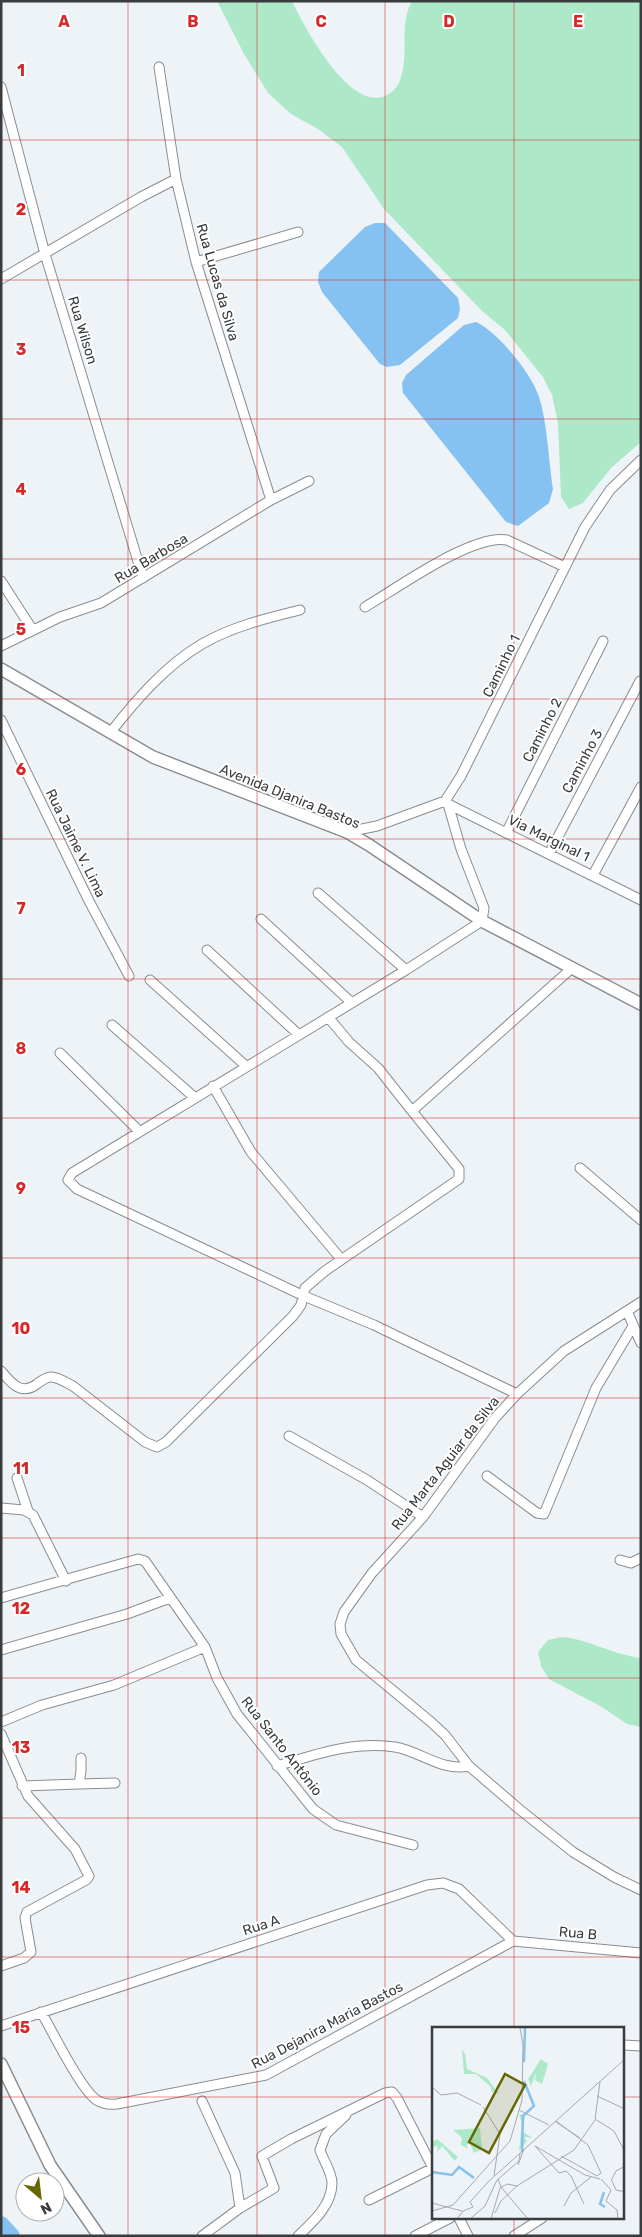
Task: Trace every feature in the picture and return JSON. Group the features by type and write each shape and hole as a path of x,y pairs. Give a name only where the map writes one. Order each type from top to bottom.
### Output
{"main road":[{"name":"Avenida Djanira Bastos","path":"1,669 110,733 171,765 347,832 482,920 641,1004"},
{"path":"1,2064 50,2165 99,2236"}],"street":[{"name":"Rua Lucas da Silva","path":"159,67 176,179 196,262 271,500"},
{"name":"Rua Wilson","path":"1,88 45,254 143,578"},
{"path":"1,279 141,197 176,179"},
{"path":"196,262 298,232"},
{"name":"Caminho 1","path":"447,803 564,567 601,503 628,471 641,460"},
{"name":"Rua Barbosa","path":"1,646 60,617 101,603 271,500 309,481"},
{"path":"365,607 466,547 497,538 508,540 564,567"},
{"path":"1,582 32,630"},
{"path":"110,733 129,709 151,687 200,645 237,629 300,610"},
{"name":"Caminho 2","path":"506,833 604,641"},
{"name":"Caminho 3","path":"549,854 640,681"},
{"name":"Rua Jaime V. Lima","path":"1,720 85,893 129,976"},
{"path":"593,876 641,787"},
{"path":"347,832 378,826 447,803 461,849 484,908 482,920 406,970 72,1173 68,1180 70,1184 304,1296 374,1325 517,1394"},
{"name":"Via Marginal 1","path":"447,803 638,898"},
{"path":"638,898 641,888"},
{"path":"318,893 406,970"},
{"path":"261,919 352,1003"},
{"path":"207,950 298,1034"},
{"path":"412,1111 572,968"},
{"path":"150,980 246,1066"},
{"path":"1,1371 13,1385 21,1389 31,1388 52,1377 68,1383 145,1442 153,1446 161,1446 293,1316 302,1305 309,1284 341,1259 382,1234 459,1179 459,1169 378,1068 349,1042 328,1017"},
{"path":"112,1025 194,1098"},
{"path":"60,1053 139,1131"},
{"path":"213,1086 251,1152 341,1259"},
{"path":"580,1168 641,1220"},
{"name":"Rua Marta Aguiar da Silva","path":"469,1766 445,1735 356,1660 345,1644 340,1624 344,1612 367,1580 423,1517 465,1457 517,1394 564,1351 641,1302"},
{"path":"627,1311 641,1343"},
{"path":"487,1476 537,1513 544,1514 596,1388 633,1326"},
{"path":"289,1436 367,1480 423,1517"},
{"path":"1,1598 66,1581 31,1514 17,1478"},
{"path":"1,1508 31,1514"},
{"path":"620,1560 631,1563 641,1558"},
{"name":"Rua Santo Antônio","path":"66,1581 142,1559 148,1563 205,1647 217,1678 231,1705 277,1766 313,1809 329,1821 354,1830 413,1844"},
{"path":"1,1650 127,1614 170,1598"},
{"path":"1,1722 42,1705 114,1684 205,1647"},
{"path":"1,1734 22,1786 33,1803 75,1849 89,1876 86,1880 27,1912 25,1918 31,1952 24,1958 1,1966"},
{"path":"277,1766 316,1753 351,1746 376,1745 411,1751 448,1767 469,1766 573,1852 614,1877 641,1890"},
{"path":"78,1784 81,1772 81,1758"},
{"path":"22,1786 115,1783"},
{"name":"Rua A","path":"1,2026 427,1885 443,1884 458,1889 513,1941"},
{"name":"Rua B","path":"513,1941 641,1953"},
{"name":"Rua Dejanira Maria Bastos","path":"41,2012 85,2086 95,2099 110,2105 117,2104 266,2076 513,1941"},
{"path":"624,2045 641,2046"},
{"path":"202,2236 240,2208 274,2188 262,2156 291,2139 385,2093 392,2092 430,2154"},
{"path":"202,2101 235,2173 240,2208"},
{"path":"298,2236 323,2208 329,2195 332,2183 320,2150 326,2134 354,2108"},
{"path":"369,2200 432,2168"},
{"path":"415,2236 446,2220"},
{"path":"460,2220 468,2236"},
{"path":"514,2236 539,2220"}],"green space":[{"path":"217,1 292,1 318,47 343,80 357,91 371,97 388,95 399,83 404,61 406,20 412,1 641,1 641,442 611,468 583,503 569,509 561,497 558,423 552,395 543,377 505,330 482,311 384,209 342,147 318,129 291,114 268,93 244,54"},
{"path":"562,1637 572,1638 621,1654 641,1658 641,1727 627,1724 602,1707 549,1679 541,1666 538,1652 548,1640"}],"water":[{"path":"375,223 385,223 458,298 460,309 458,318 400,365 387,367 380,364 322,292 318,282 319,272 365,227"},
{"path":"476,322 485,327 504,344 522,366 535,388 542,407 553,489 549,503 518,526 506,522 403,393 402,383 406,375 464,325"}],"waterway":[{"path":"1,2224 12,2236"}]}
